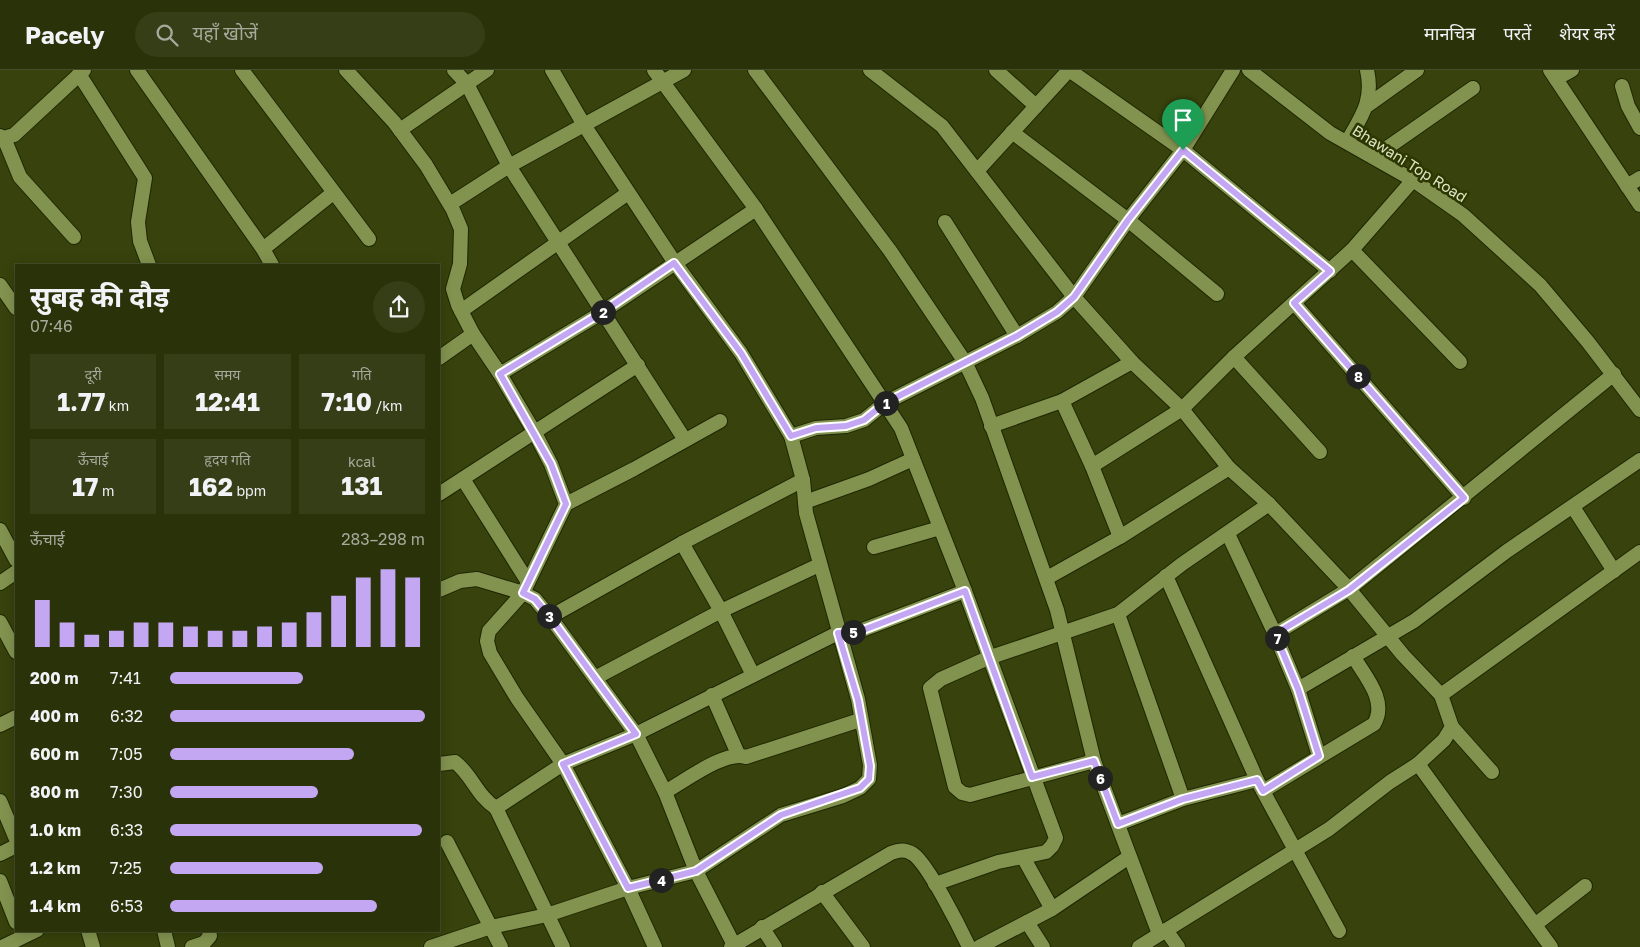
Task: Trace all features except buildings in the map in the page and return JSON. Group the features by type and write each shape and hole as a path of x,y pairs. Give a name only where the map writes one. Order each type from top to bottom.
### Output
{"street":[{"path":"137,70 264,249 272,264"},
{"path":"242,70 369,239"},
{"path":"346,70 400,130 426,165 450,204 461,229 460,264 453,290 461,311 472,334 500,374 535,433 551,464 566,504"},
{"path":"454,70 467,84 509,166 557,243 685,440"},
{"path":"400,130 487,70"},
{"path":"431,947 491,927 547,915 628,888 696,871 781,815 860,788 869,779 870,766 860,720 858,700 819,565 805,502 803,480 791,436 741,353 674,263 628,193 584,125 552,70"},
{"path":"654,70 756,209 901,428 965,591 988,658 1056,838 1046,852 998,862 935,884"},
{"path":"450,204 509,166 684,70"},
{"path":"755,70 891,252 965,362 982,398 1047,578 1063,631 1094,761 1129,857 1163,932 1178,947"},
{"path":"870,70 942,126 978,170 1074,297 1132,362 1182,409 1229,468 1269,504 1349,590 1386,636 1441,694 1452,728 1492,772"},
{"path":"996,70 1036,106"},
{"path":"978,170 1069,70 1183,150 1330,271"},
{"path":"791,436 816,428 846,426 864,420 885,403 1017,336 1057,312 1074,297 1128,220 1183,150 1232,70"},
{"name":"Bhawani Top Road","path":"1248,70 1330,133 1413,180 1463,215 1540,285 1614,374 1640,410"},
{"path":"1347,142 1368,105 1370,82 1367,70"},
{"path":"1368,105 1418,70"},
{"path":"1572,70 1553,74 1640,205"},
{"path":"74,236 20,177 2,137 14,135 82,72 145,178 138,222 140,241 149,264"},
{"path":"1622,86 1628,106 1640,128"},
{"path":"1374,157 1473,88"},
{"path":"1012,132 1128,220 1217,294"},
{"path":"1627,186 1640,178"},
{"path":"1092,466 1182,409 1234,357 1352,250 1413,180"},
{"path":"264,249 333,192"},
{"path":"461,311 628,193"},
{"path":"500,374 601,313 756,209"},
{"path":"945,222 1017,336"},
{"path":"1352,250 1460,362"},
{"path":"0,284 15,306"},
{"path":"1294,303 1464,498"},
{"path":"440,357 472,334"},
{"path":"1234,357 1320,452"},
{"path":"991,426 1062,401 1132,362"},
{"path":"440,493 638,365"},
{"path":"1275,634 1349,590 1614,374"},
{"path":"1062,401 1092,466 1120,537"},
{"path":"655,947 628,888 563,764 517,698 490,653 486,641 489,631 526,588 566,504 720,421"},
{"path":"805,502 869,479 913,459"},
{"path":"1298,689 1414,621 1507,551 1640,460"},
{"path":"1047,578 1120,537 1229,468"},
{"path":"463,479 526,588 550,617 636,734 665,792 696,871 733,946 822,892 891,853 902,850 914,854 935,884 969,947"},
{"path":"550,617 682,543 803,480"},
{"path":"1094,761 970,795 962,794 955,787 930,688 941,679 988,658 1063,631 1118,614 1166,576 1269,504"},
{"path":"1573,507 1614,572"},
{"path":"874,547 940,528"},
{"path":"0,530 15,558"},
{"path":"1228,534 1275,634 1298,689 1319,756"},
{"path":"682,543 721,611 753,676"},
{"path":"1441,694 1640,552"},
{"path":"595,678 721,611 819,565"},
{"path":"0,583 15,573"},
{"path":"1166,576 1260,786 1339,932"},
{"path":"440,590 460,581 477,579 526,588"},
{"path":"496,808 563,764 636,734 712,695 732,688 838,633 858,632 965,591"},
{"path":"1118,614 1183,799"},
{"path":"0,622 15,650"},
{"path":"1118,824 1183,799 1260,786 1319,756 1374,724 1380,714 1380,701 1353,656"},
{"path":"712,695 738,754"},
{"path":"0,725 15,718"},
{"path":"665,792 722,759 738,754 746,757 860,720"},
{"path":"1138,947 1295,852 1418,764 1444,740 1452,728"},
{"path":"440,764 455,762 464,768 481,796 496,808 563,947"},
{"path":"1418,764 1551,947"},
{"path":"0,801 15,837"},
{"path":"447,842 501,947"},
{"path":"0,854 15,846"},
{"path":"1023,857 1052,909"},
{"path":"980,947 1052,909 1129,857"},
{"path":"0,881 15,919"},
{"path":"1536,924 1585,886"},
{"path":"822,892 863,947"},
{"path":"1027,922 1042,947"},
{"path":"762,927 774,947"},
{"path":"89,932 93,947"},
{"path":"164,932 168,947"},
{"path":"192,947 204,943 210,936 210,932"},
{"path":"2,947 20,933"}],"route":[{"path":"1183,150 1330,271 1294,303 1464,498 1349,590 1275,634 1298,689 1319,756 1263,791 1257,780 1183,799 1118,824 1094,761 1032,777 965,591 858,632 838,633 858,700 860,720 870,766 869,779 860,788 843,796 781,815 696,871 628,888 563,764 636,734 553,621 535,599 523,593 543,548 566,504 551,464 522,409 500,374 601,313 674,263 741,353 791,436 816,428 846,426 864,420 885,403 1017,336 1057,312 1074,297 1128,220 1183,150"}]}
